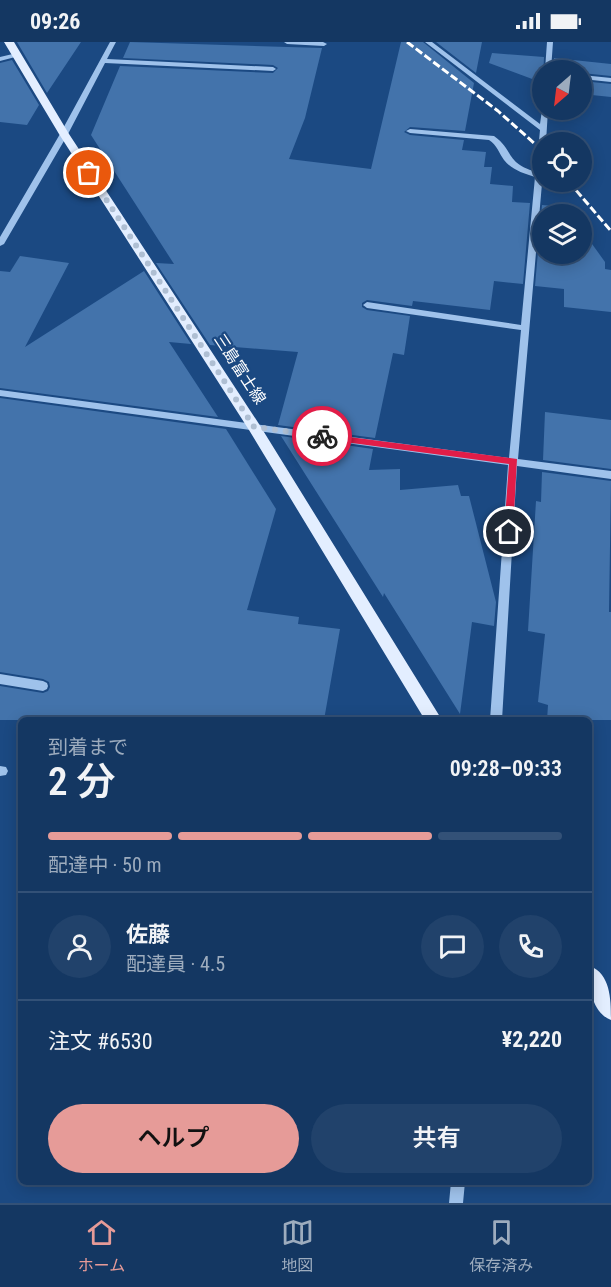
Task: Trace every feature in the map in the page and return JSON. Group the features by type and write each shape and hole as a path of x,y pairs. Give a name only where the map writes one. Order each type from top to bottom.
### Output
{"main road":[{"name":"三島富士線","path":"9,42 64,134 254,427 432,717"},
{"path":"592,978 611,1011"}],"street":[{"path":"0,244 64,134 113,42"},
{"path":"287,42 324,44"},
{"path":"428,42 543,129"},
{"path":"549,60 550,42"},
{"path":"0,59 17,55"},
{"path":"102,61 273,69"},
{"path":"592,78 611,80"},
{"path":"543,132 544,120"},
{"path":"410,131 491,138 497,141 508,160 520,170 532,173"},
{"path":"496,717 513,461 537,192"},
{"path":"367,305 525,328"},
{"path":"0,393 611,475"},
{"path":"0,678 43,686"},
{"path":"456,1203 458,1185"}],"building":[{"path":"17,42 81,42 47,93"},
{"path":"130,42 322,48 305,118 289,159 371,169 401,42 423,42 474,83 465,131 410,127 404,132 410,135 464,140 462,150 486,152 484,167 492,167 490,184 513,186 512,202 530,203 523,284 494,281 490,310 413,301 412,306 367,300 362,303 362,307 367,310 410,316 404,355 393,353 375,438 278,425 298,352 210,345 156,263 174,264 91,135 120,66 273,73 278,68 273,65 123,58"},
{"path":"436,42 482,42 476,73"},
{"path":"492,53 544,57 544,60 532,60 532,79 489,63"},
{"path":"12,60 39,105 27,125 0,122 0,63"},
{"path":"592,62 611,64 611,76 592,74"},
{"path":"592,82 611,84 611,97 592,95"},
{"path":"592,244 605,262 605,269 611,270 611,312 564,307 564,289 535,286 537,264 592,264"},
{"path":"20,256 69,263 25,347 144,271 191,344 169,342 218,417 0,388 0,271 10,272"},
{"path":"0,398 226,429 276,509 247,610 299,617 298,624 340,629 325,717 18,717 18,720 0,720 0,686 43,693 50,687 49,682 43,679 0,672"},
{"path":"545,412 611,420 611,469 543,460"},
{"path":"281,436 373,449 369,470 400,469 400,490 458,485 461,496 469,496 496,602 494,626 472,622 460,714 384,593 383,597"},
{"path":"542,472 611,481 609,612 611,612 611,720 592,720 592,717 547,717 548,705 538,702 545,634 528,631 536,501 541,502"}],"railway":[{"path":"407,42 498,111 532,141"},
{"path":"578,192 611,231"}],"way so far":[{"path":"89,173 254,427 322,436"}],"route":[{"path":"322,436 513,461 509,532"}]}
